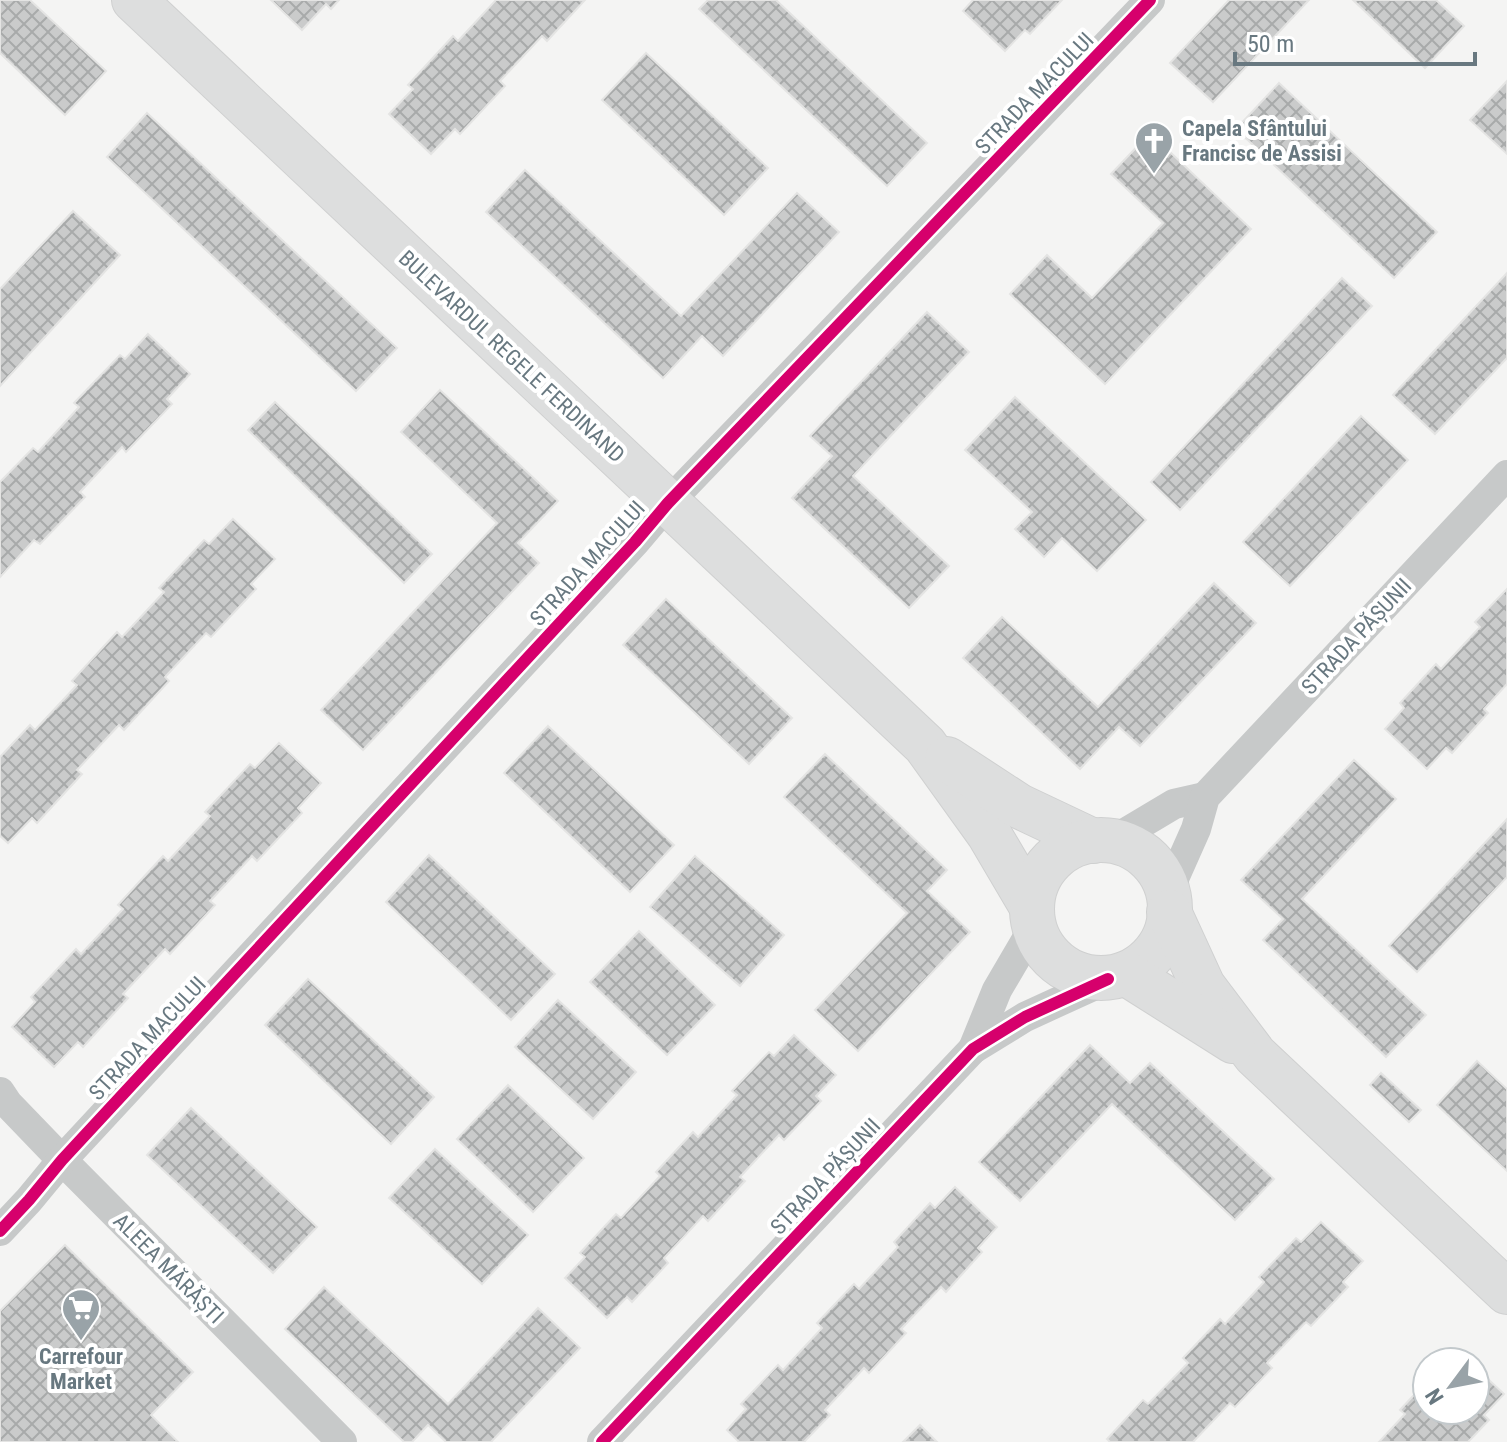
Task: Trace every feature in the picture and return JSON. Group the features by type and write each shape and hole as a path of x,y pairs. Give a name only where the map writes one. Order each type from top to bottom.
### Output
{"main road":[{"name":"BULEVARDUL REGELE FERDINAND","path":"134,0 925,745 1019,806 1102,841"},
{"name":"BULEVARDUL REGELE FERDINAND","path":"925,745 989,834 1033,917"},
{"path":"1168,902 1166,932 1157,949 1144,964 1117,976 1088,978 1053,960 1041,945 1033,917 1035,888 1043,870 1074,845 1102,841 1131,848 1147,859 1160,874 1168,902 1203,986 1255,1055 1507,1292"},
{"path":"1117,976 1255,1055"}],"street":[{"name":"STRADA MACULUI","path":"0,1231 668,503 1150,0"},
{"name":"STRADA PĂȘUNII","path":"1168,902 1205,797 1507,475"},
{"path":"1102,841 1174,804 1205,797"},
{"name":"STRADA PĂȘUNII","path":"973,1049 997,990 1033,917"},
{"name":"STRADA PĂȘUNII","path":"602,1442 973,1049 1025,1017 1117,976"},
{"name":"ALEEA MĂRĂȘTI","path":"0,1092 62,1160 342,1442"}],"building":[{"path":"0,0 30,0 106,71 65,115 0,53"},
{"path":"271,0 339,0 331,9 326,4 302,30"},
{"path":"496,0 585,0 547,41 542,36 500,81 505,86 460,134 455,129 431,154 389,114 413,89 408,85 453,36 458,41"},
{"path":"708,0 776,0 927,143 887,186 699,9"},
{"path":"973,0 1062,0 1030,34 1025,30 1005,51 963,11"},
{"path":"1229,0 1309,0 1213,102 1170,63"},
{"path":"1353,0 1436,0 1464,26 1425,68"},
{"path":"646,53 768,168 724,215 602,100"},
{"path":"1507,81 1507,154 1470,120"},
{"path":"1279,83 1437,232 1394,278 1236,129"},
{"path":"147,113 397,348 356,391 107,157"},
{"path":"1150,133 1251,229 1105,384 1010,294 1047,255 1092,298 1163,223 1111,174"},
{"path":"525,170 681,316 797,193 839,232 723,356 702,336 663,378 486,212"},
{"path":"73,211 120,255 0,386 0,289"},
{"path":"1507,273 1507,358 1435,434 1393,395"},
{"path":"1342,278 1372,306 1180,510 1151,482"},
{"path":"927,312 969,352 853,476 949,566 909,608 792,498 832,456 810,436"},
{"path":"148,334 190,374 167,399 172,404 126,452 122,447 80,492 85,497 40,544 34,540 0,577 0,482 33,448 38,452 79,407 74,403 120,355 125,359"},
{"path":"440,390 558,501 518,543 539,563 363,750 321,710 497,523 401,432"},
{"path":"1015,397 1146,520 1097,571 1062,538 1044,557 1015,529 1032,512 965,450"},
{"path":"275,402 432,554 404,583 248,430"},
{"path":"1361,416 1408,460 1290,586 1243,542"},
{"path":"233,519 275,559 251,584 256,589 211,637 206,633 165,677 169,681 124,730 119,725 77,770 82,774 37,823 32,818 8,843 0,836 0,757 30,725 35,730 77,685 72,681 117,632 122,637 164,592 159,588 204,540 209,544"},
{"path":"1214,583 1256,623 1140,746 1119,727 1080,769 963,658 1002,617 1098,707"},
{"path":"1507,589 1507,684 1484,709 1488,713 1452,753 1446,748 1427,769 1385,729 1404,708 1400,703 1436,664 1441,669 1480,627 1475,622"},
{"path":"666,599 792,718 749,764 623,645"},
{"path":"548,726 674,845 630,892 504,773"},
{"path":"279,743 321,783 298,808 302,813 257,861 252,856 210,901 215,905 170,954 165,949 123,994 128,998 83,1047 78,1042 54,1067 12,1027 35,1002 31,997 76,949 81,954 123,909 118,905 163,856 168,861 210,816 205,812 250,764 255,768"},
{"path":"825,754 947,870 927,891 970,932 858,1051 815,1010 907,913 784,797"},
{"path":"1354,760 1396,799 1302,899 1426,1015 1386,1057 1263,940 1283,919 1241,880"},
{"path":"1507,819 1507,877 1417,972 1389,946"},
{"path":"429,855 555,974 511,1020 386,902"},
{"path":"695,856 784,935 740,986 650,907"},
{"path":"639,931 715,1005 667,1055 590,982"},
{"path":"308,979 434,1097 391,1144 265,1025"},
{"path":"558,1000 636,1072 593,1119 515,1047"},
{"path":"794,1035 836,1075 816,1096 821,1101 784,1140 779,1135 740,1177 745,1181 708,1221 703,1216 664,1258 668,1263 632,1302 627,1297 607,1318 565,1278 585,1257 580,1253 616,1214 621,1218 660,1176 656,1172 693,1132 698,1137 737,1095 732,1091 769,1052 774,1056"},
{"path":"1090,1045 1130,1083 1150,1063 1274,1179 1235,1220 1112,1104 1020,1201 979,1162"},
{"path":"1477,1061 1507,1089 1507,1171 1437,1105"},
{"path":"1381,1073 1421,1110 1409,1122 1370,1085"},
{"path":"508,1085 584,1158 533,1212 457,1139"},
{"path":"191,1108 317,1227 273,1273 147,1155"},
{"path":"435,1149 528,1235 482,1284 389,1198"},
{"path":"955,1187 997,1227 978,1248 982,1252 946,1292 941,1287 901,1329 906,1333 869,1373 864,1368 825,1410 830,1415 804,1442 739,1442 727,1430 746,1409 741,1404 778,1365 783,1370 822,1328 817,1323 854,1284 859,1289 898,1247 894,1242 930,1203 935,1208"},
{"path":"1321,1222 1363,1261 1343,1282 1348,1287 1311,1326 1306,1322 1267,1363 1272,1368 1235,1407 1230,1403 1193,1442 1110,1442 1107,1439 1143,1400 1148,1404 1188,1363 1183,1358 1220,1319 1225,1324 1264,1282 1259,1277 1296,1238 1301,1242"},
{"name":"Carrefour Market","path":"65,1245 193,1372 151,1415 178,1442 0,1442 0,1311"},
{"path":"324,1287 448,1404 538,1308 580,1348 491,1442 446,1442 428,1425 412,1442 404,1442 285,1329"},
{"path":"1491,1382 1504,1394 1491,1408"},
{"path":"1411,1398 1411,1426 1483,1426 1468,1442 1379,1442 1405,1414 1400,1410"},
{"path":"920,1425 937,1442 903,1442"}],"cycle path":[{"path":"0,1231 668,503 1150,0"},
{"path":"602,1442 973,1049 1025,1017 1108,979"}],"place":[{"name":"Capela Sfântului Francisc de Assisi","path":"1154,175"},
{"name":"Carrefour Market","path":"81,1342"}]}
